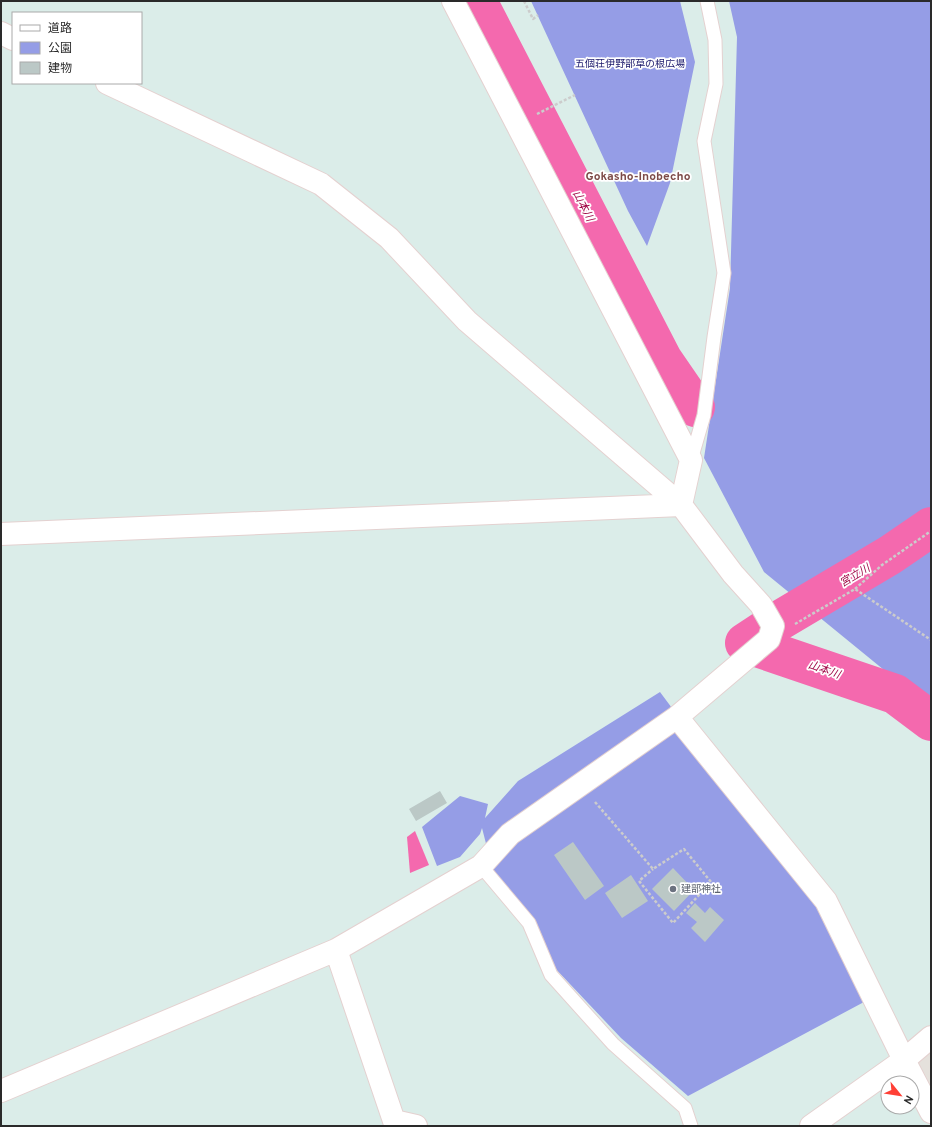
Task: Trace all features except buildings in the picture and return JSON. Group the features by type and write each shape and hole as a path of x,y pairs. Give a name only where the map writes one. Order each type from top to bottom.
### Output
{"street":[{"path":"453,1 690,460 681,505"},
{"path":"1,33 12,38"},
{"path":"1,1091 336,950 481,866 510,834 678,717 768,639 773,626 761,605 733,574 681,505 467,321 389,238 321,184 109,84"},
{"path":"1,534 681,505"},
{"path":"678,717 826,901 931,1112"},
{"path":"336,950 391,1124 416,1126"},
{"path":"811,1126 904,1060 931,1037"}],"lane":[{"path":"690,460 704,415 724,273 704,141 716,84 715,40 707,1"},
{"path":"481,866 529,923 551,976 613,1044 685,1108 691,1126"}],"path":[{"path":"524,1 533,19 538,15"},
{"path":"550,107 575,95"},
{"path":"768,639 855,589 882,565 931,531"},
{"path":"855,589 931,640"},
{"path":"580,785 653,869"},
{"path":"684,849 711,882 673,923 639,881 653,869 684,849"}],"shaded area":[{"path":"415,831 429,865 410,873 407,837"},
{"path":"931,1050 931,1097 920,1075 914,1066"}],"green space":[{"name":"五個荘伊野部草の根広場","path":"531,1 680,1 695,62 670,183 647,246 628,211"},
{"path":"729,1 931,1 931,704 884,670 764,572 704,458 730,288 737,37"},
{"path":"660,692 818,904 864,1002 688,1096 621,1038 552,965 488,870 491,863 482,828 480,834 460,857 437,866 422,827 460,796 488,804 485,818 518,781"}],"waterway":[{"name":"山本川","path":"477,1 662,359 695,407"},
{"name":"宮立川","path":"745,643 777,622 890,555 931,527"},
{"name":"山本川","path":"745,643 895,694 931,721"}],"place":[{"name":"建部神社","path":"673,889"}],"district":[{"name":"Gokasho-Inobecho","path":"638,177"}]}
